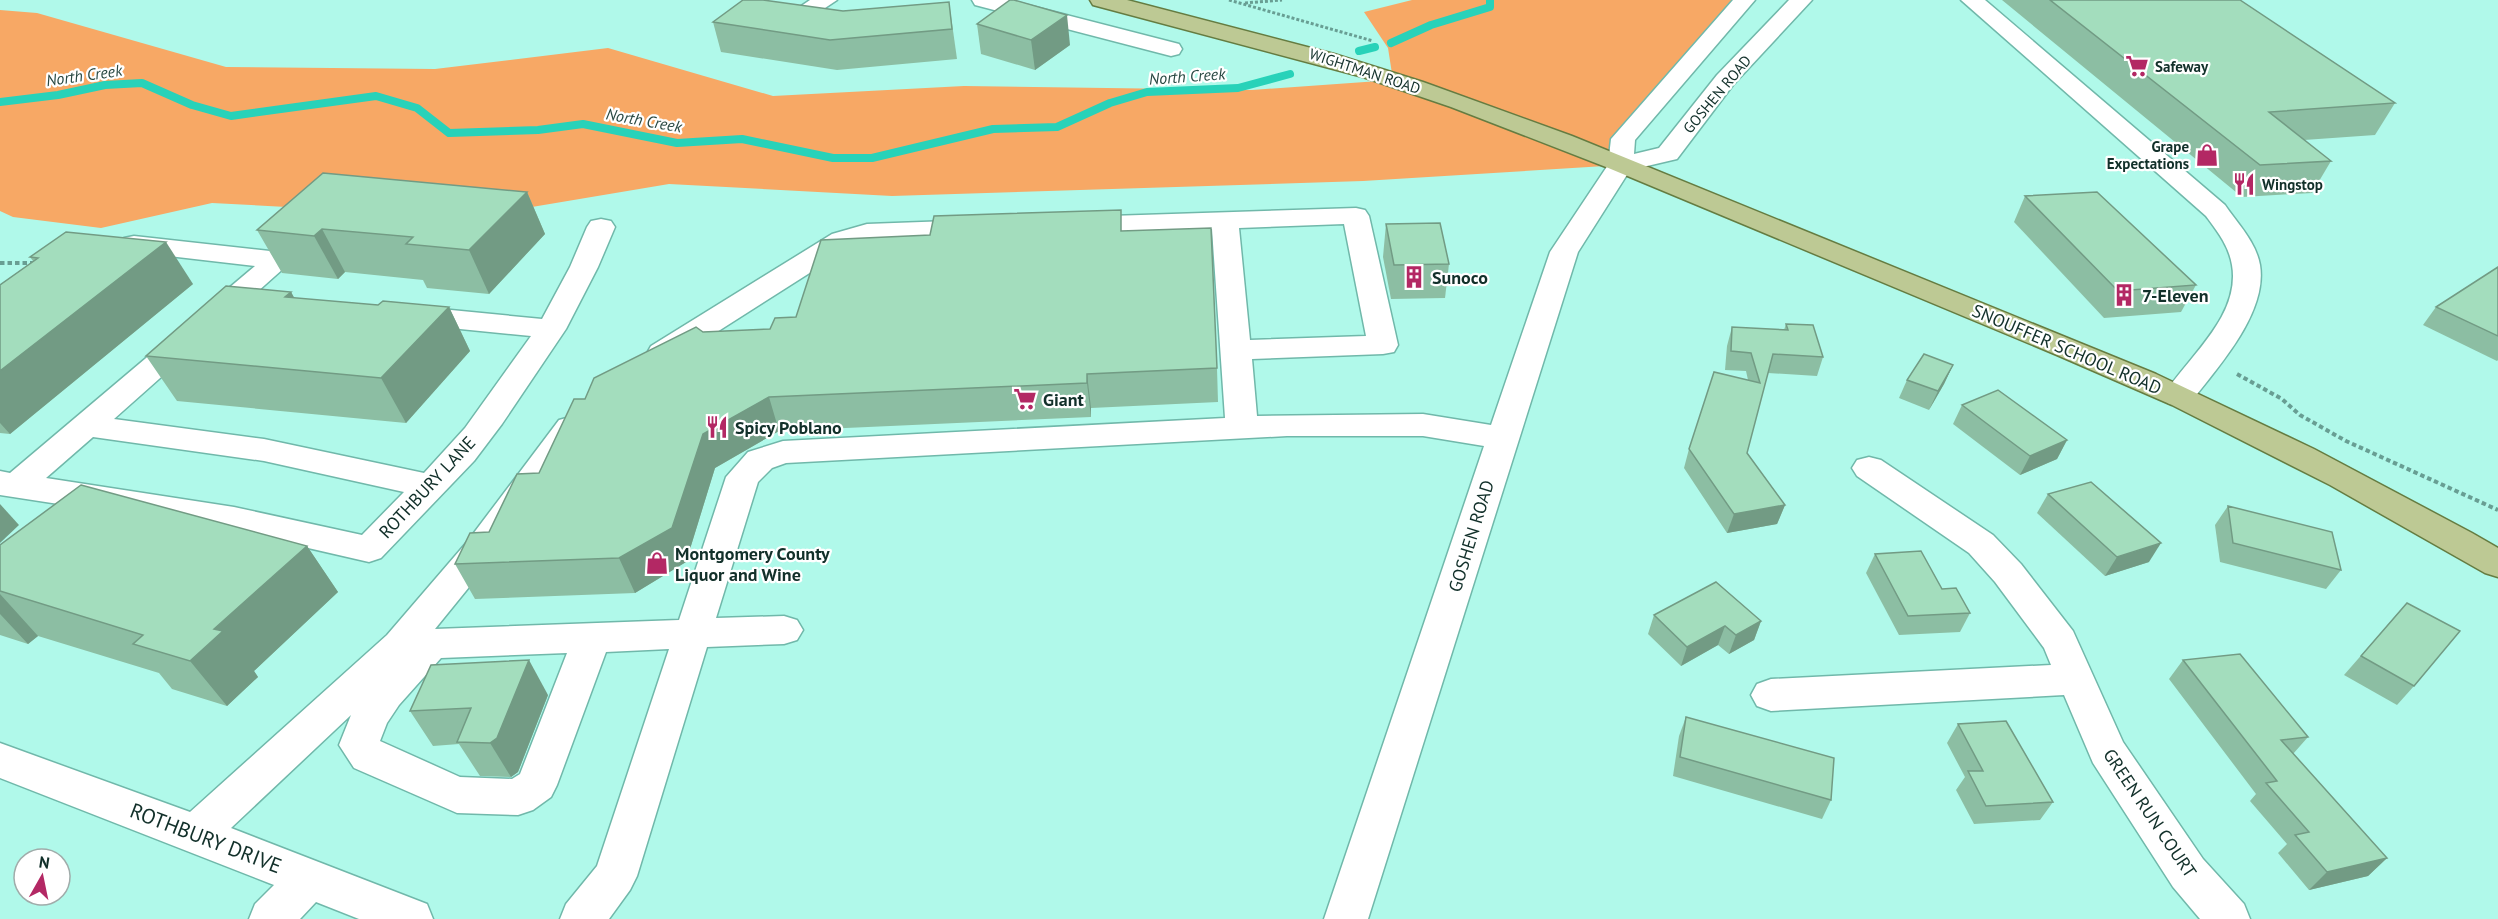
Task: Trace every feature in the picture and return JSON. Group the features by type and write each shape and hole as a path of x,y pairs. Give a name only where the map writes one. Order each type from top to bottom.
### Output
{"main road":[{"name":"WIGHTMAN ROAD","path":"1108,2 1274,43 1336,62 1458,102 1621,165"},
{"name":"SNOUFFER SCHOOL ROAD","path":"1621,165 2179,396 2300,454 2498,564"}],"street":[{"path":"825,0 799,15 849,22"},
{"path":"983,0 1172,50"},
{"name":"GOSHEN ROAD","path":"1346,919 1564,252 1621,165 1623,139 1744,0"},
{"name":"GOSHEN ROAD","path":"1621,165 1668,154 1725,80 1801,0"},
{"path":"1972,0 2216,211 2240,247 2248,283 2234,319 2179,396"},
{"path":"1085,26 1108,2"},
{"path":"1046,226 1356,216 1383,345 1236,351"},
{"path":"1225,220 1242,427"},
{"name":"ROTHBURY LANE","path":"9,484 234,519 369,549 462,453 494,411 551,329 588,263 601,226"},
{"path":"643,365 842,240 867,232 998,228"},
{"path":"9,484 88,426 279,260 134,244"},
{"path":"238,297 273,301"},
{"path":"389,312 551,329"},
{"path":"585,408 479,551 394,682 374,708 363,728 359,745 368,756 457,795 518,797 536,785 592,638"},
{"path":"88,426 264,450 429,486"},
{"path":"582,919 615,876 743,477 760,460 783,452 1242,427 1423,426 1502,438"},
{"name":"GREEN RUN COURT","path":"1869,468 1981,544 2008,573 2060,641 2107,751 2188,873 2229,919"},
{"path":"196,834 417,644 784,630"},
{"path":"1771,695 2077,679"},
{"name":"ROTHBURY DRIVE","path":"0,760 411,919"},
{"path":"271,919 309,878"}],"path":[{"path":"1229,0 1373,41"},
{"path":"1242,3 1282,0"},
{"path":"0,262 46,263"},
{"path":"2237,374 2282,399 2300,415 2346,441 2498,510"}],"shaded area":[{"path":"1412,0 1744,0 1660,93 1621,165 1363,181 892,196 669,184 472,217 212,203 101,228 13,217 0,211 0,10 37,13 226,67 435,69 608,48 773,96 964,86 1252,90 1393,80 1388,48 1364,12"}],"building":[{"path":"743,0 763,0 843,11 949,2 952,29 830,40 713,22"},
{"path":"1010,0 1067,15 1031,40 977,24"},
{"path":"2050,0 2240,0 2395,103 2269,112 2331,161 2260,165"},
{"path":"323,173 527,192 469,250 406,244 413,237 322,229 314,236 257,230"},
{"path":"2097,192 2196,285 2118,291 2025,196"},
{"path":"1121,210 1121,231 1211,228 1217,368 1087,374 1087,383 769,397 703,434 672,528 619,558 455,564 470,533 489,532 517,474 539,473 574,399 585,399 594,378 696,327 703,332 770,329 775,318 796,317 821,240 930,235 934,216"},
{"path":"1440,223 1449,264 1394,265 1386,224"},
{"path":"66,232 166,242 0,371 0,285 38,258 30,257"},
{"path":"2498,267 2498,336 2436,307"},
{"path":"226,286 291,292 285,297 378,305 383,301 449,307 381,378 146,356"},
{"path":"1786,324 1813,325 1823,357 1773,354 1747,453 1785,505 1734,514 1689,449 1714,372 1760,383 1751,353 1731,351 1732,327 1788,330"},
{"path":"1924,354 1953,365 1938,391 1907,380"},
{"path":"1998,390 2067,440 2030,456 1962,405"},
{"path":"2091,482 2161,543 2117,557 2048,494"},
{"path":"81,485 307,546 214,629 223,631 190,661 133,644 143,635 0,591 0,545"},
{"path":"2228,506 2332,532 2341,570 2233,543"},
{"path":"1921,551 1942,589 1956,588 1970,613 1908,616 1875,554"},
{"path":"1716,582 1761,621 1736,635 1725,626 1687,647 1654,615"},
{"path":"2407,603 2460,631 2414,686 2361,656"},
{"path":"2240,654 2308,737 2281,740 2387,858 2327,872 2295,835 2309,832 2266,783 2277,781 2183,660"},
{"path":"529,660 497,738 490,743 457,742 471,708 410,711 431,665"},
{"path":"1686,717 1834,758 1831,800 1680,757"},
{"path":"2006,721 2053,802 1986,806 1968,771 1983,771 1958,724"}],"waterway":[{"name":"North Creek","path":"1391,43 1431,25 1490,7 1490,0"},
{"name":"North Creek","path":"1359,51 1375,47"},
{"name":"North Creek","path":"0,102 58,95 105,85 142,83 192,105 231,116 376,96 417,108 449,133 538,130 583,124 677,143 742,139 833,158 872,158 993,129 1057,127 1110,103 1147,92 1238,88 1290,74"}],"place":[{"name":"Safeway","path":"2137,66"},
{"name":"Grape Expectations","path":"2207,155"},
{"name":"Wingstop","path":"2244,184"},
{"name":"Sunoco","path":"1414,277"},
{"name":"7-Eleven","path":"2124,295"},
{"name":"Giant","path":"1025,399"},
{"name":"Spicy Poblano","path":"717,427"},
{"name":"Montgomery County Liquor and Wine","path":"657,563"}]}
